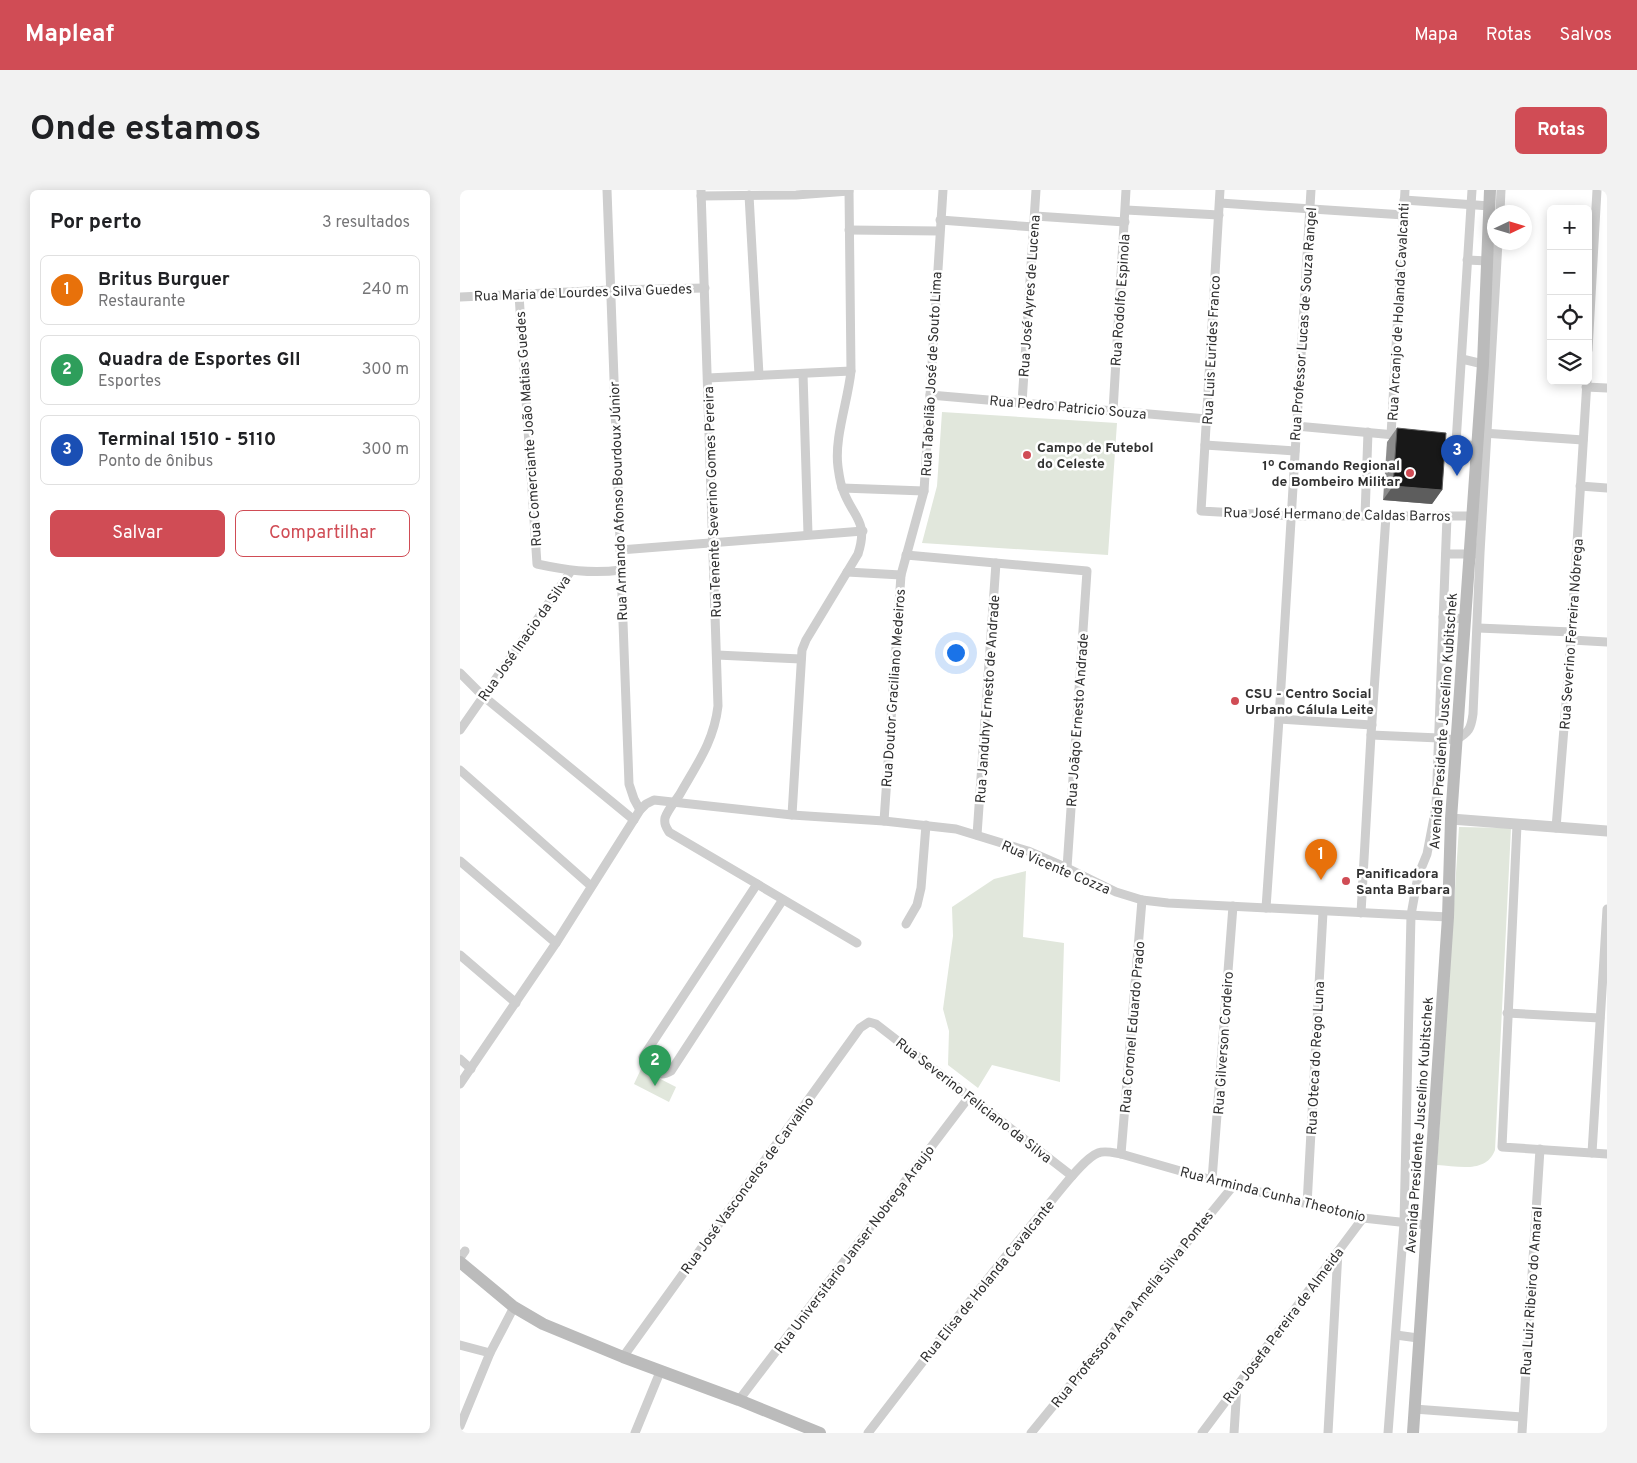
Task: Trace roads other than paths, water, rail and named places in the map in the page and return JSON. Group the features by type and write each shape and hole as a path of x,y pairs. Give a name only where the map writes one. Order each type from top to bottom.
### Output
{"main road":[{"name":"Avenida Presidente Juscelino Kubitschek","path":"1490,190 1494,205"},
{"name":"Avenida Presidente Juscelino Kubitschek","path":"1413,1433 1448,917 1456,740 1465,619 1475,554 1472,516 1476,446 1482,433 1483,364 1488,341 1489,250"},
{"path":"462,1257 514,1307 543,1324 660,1372 739,1400 819,1433"}],"street":[{"name":"Rua Armando Afonso Bourdoux Júnior","path":"607,190 629,784 640,810"},
{"path":"701,193 749,195 849,190 851,371 838,443 838,464 842,488 860,520 863,531 862,542 858,554 806,640 800,659 792,815"},
{"name":"Rua Tabelião José de Souto Lima","path":"906,555 924,491 943,190"},
{"name":"Rua José Ayres de Lucena","path":"1022,403 1036,190"},
{"name":"Rua Rodolfo Espinola","path":"1113,411 1126,190"},
{"name":"Rua Luis Eurides Franco","path":"1201,511 1220,190"},
{"name":"Rua Professor Lucas de Souza Rangel","path":"1266,908 1311,190"},
{"name":"Rua Arcanjo de Holanda Cavalcanti","path":"1365,516 1368,432 1395,435 1405,190"},
{"path":"1472,190 1462,359 1451,442 1476,446"},
{"path":"1496,205 1501,190"},
{"path":"1589,340 1597,190"},
{"name":"Rua Tenente Severino Gomes Pereira","path":"701,193 718,706 712,739 664,820 669,832 757,884"},
{"path":"749,195 759,375"},
{"path":"1404,200 1470,204 1487,207"},
{"path":"1220,203 1404,215"},
{"path":"1126,210 1219,215"},
{"path":"1035,216 1125,222"},
{"path":"940,220 1034,228"},
{"path":"849,230 939,231"},
{"path":"1371,735 1456,740 1467,734 1471,726 1474,714 1478,628 1475,554 1488,341 1497,250"},
{"path":"1467,260 1488,261"},
{"name":"Rua Maria de Lourdes Silva Guedes","path":"460,297 705,288"},
{"name":"Rua Comerciante João Matias Guedes","path":"519,295 537,564 571,571"},
{"path":"1462,359 1483,364"},
{"path":"708,378 851,371"},
{"path":"803,374 808,534"},
{"name":"Rua Severino Ferreira Nóbrega","path":"1556,828 1572,636 1586,385"},
{"path":"1591,385 1607,388"},
{"name":"Rua Pedro Patricio Souza","path":"930,395 1207,419"},
{"path":"1296,426 1368,432"},
{"path":"1482,433 1583,440"},
{"path":"1205,445 1295,451"},
{"path":"1580,486 1607,488"},
{"path":"842,488 924,491"},
{"name":"Rua José Hermano de Caldas Barros","path":"1201,511 1291,516 1472,516"},
{"path":"1362,914 1371,735 1386,516"},
{"path":"1388,1433 1404,1223 1410,915 1416,883 1427,854 1436,807 1447,516"},
{"path":"620,550 863,531"},
{"path":"1446,554 1475,554"},
{"path":"906,555 996,563"},
{"name":"Rua Doutor Graciliano Medeiros","path":"884,821 901,575 906,555"},
{"name":"Rua Joãqo Ernesto Andrade","path":"996,563 1087,571 1067,868"},
{"name":"Rua Janduhy Ernesto de Andrade","path":"977,835 996,563"},
{"path":"571,571 604,572 620,570"},
{"name":"Rua José Inacio da Silva","path":"460,730 571,571"},
{"path":"846,572 901,575"},
{"path":"1443,616 1465,619"},
{"path":"1478,628 1572,636 1607,642"},
{"path":"1463,649 1476,650"},
{"path":"717,655 800,659"},
{"path":"460,673 483,696 634,820"},
{"path":"1279,719 1372,725"},
{"path":"460,770 591,886"},
{"name":"Rua Vicente Cozza","path":"640,810 654,800 792,815 884,821 956,829 1028,851 1067,868 1109,890 1142,900 1323,912 1448,917"},
{"path":"460,1084 556,943 640,810"},
{"path":"1451,819 1607,831"},
{"path":"906,924 917,905 921,888 926,825"},
{"path":"1517,825 1502,1147 1607,1154"},
{"path":"460,861 556,943"},
{"path":"782,900 671,1071 666,1074 660,1074 649,1069 644,1063 643,1057 757,884 856,943"},
{"name":"Rua Coronel Eduardo Prado","path":"1121,1154 1142,900"},
{"name":"Rua Gilverson Cordeiro","path":"1212,1180 1233,906"},
{"path":"1592,1153 1600,1018 1604,1002 1607,909"},
{"name":"Rua Oteca do Rego Luna","path":"1307,1205 1323,912"},
{"path":"460,955 516,1003"},
{"path":"1507,1012 1600,1018"},
{"name":"Rua José Vasconcelos de Carvalho","path":"623,1357 860,1028 869,1022 876,1024"},
{"name":"Rua Severino Feliciano da Silva","path":"876,1024 1072,1176"},
{"path":"460,1059 471,1069"},
{"name":"Rua Universitario Janser Nobrega Araujo","path":"739,1400 969,1097"},
{"name":"Rua Luiz Ribeiro do Amaral","path":"1522,1433 1540,1150"},
{"name":"Rua Elisa de Holanda Cavalcante","path":"868,1433 1008,1253 1072,1176 1098,1153 1121,1154"},
{"name":"Rua Arminda Cunha Theotonio","path":"1121,1154 1212,1180 1363,1218 1427,1225"},
{"name":"Rua Professora Ana Amelia Silva Pontes","path":"1031,1433 1234,1185"},
{"name":"Rua Josefa Pereira de Almeida","path":"1202,1433 1363,1218"},
{"path":"1328,1433 1338,1251"},
{"path":"460,1426 490,1353 514,1307"},
{"path":"1396,1335 1418,1338"},
{"path":"460,1345 490,1353"},
{"path":"635,1433 660,1372"},
{"path":"1234,1433 1237,1386"},
{"path":"1414,1409 1522,1417"}],"place":[{"name":"Campo de Futebol do Celeste","path":"1027,455"},
{"name":"1º Comando Regional de Bombeiro Militar","path":"1410,473"},
{"name":"Terminal 1510 - 5110","path":"1457,476"},
{"name":"CSU - Centro Social Urbano Cálula Leite","path":"1235,701"},
{"name":"Britus Burguer","path":"1321,880"},
{"name":"Panificadora Santa Barbara","path":"1346,881"},
{"name":"Quadra de Esportes GII","path":"655,1086"}]}
